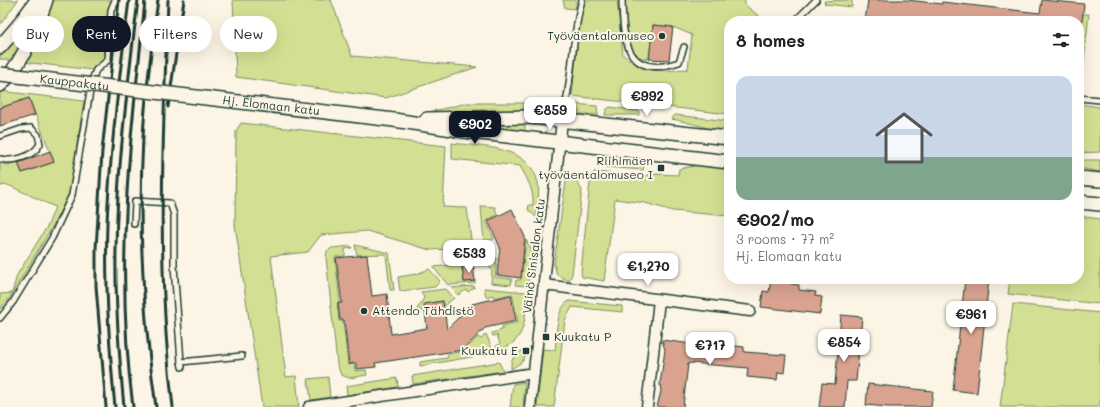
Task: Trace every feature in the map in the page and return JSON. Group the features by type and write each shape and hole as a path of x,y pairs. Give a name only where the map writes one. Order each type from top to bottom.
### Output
{"street":[{"path":"0,47 37,0"},
{"path":"0,85 13,70 18,61 46,0"},
{"name":"Kauppakatu","path":"0,74 149,91"},
{"name":"Hj. Elomaan katu","path":"149,91 724,161"},
{"name":"Hj. Elomaan katu","path":"394,120 504,117 562,121 724,137"},
{"path":"560,142 562,121"},
{"name":"Väinö Sinisalon katu","path":"530,407 560,142"},
{"path":"1084,178 1100,180"},
{"path":"1084,202 1100,204"},
{"path":"544,285 750,310"},
{"path":"647,407 660,300"},
{"path":"309,407 534,373"}],"lane":[{"path":"0,318 14,302 52,238 72,195 92,80 96,70 108,60 111,10 115,0"},
{"path":"562,121 568,100 574,41 582,0"},
{"path":"622,0 625,38 629,52 635,60 647,65 664,67 679,62 684,47"},
{"path":"800,16 816,0"},
{"path":"1084,98 1100,100"},
{"path":"0,136 21,129 31,128 38,135 40,144 36,152 23,157 8,160 0,159"},
{"path":"134,224 135,201 170,203 174,215 174,266 182,364 242,356"}],"green space":[{"path":"2,0 18,0 0,25 0,2"},
{"path":"52,0 113,0 109,16 72,16 72,52 104,52 102,71 23,62 28,52 64,52 64,16 45,16"},
{"path":"233,0 331,0 352,56 477,67 386,98 236,77 235,52 277,52 277,16 234,16"},
{"path":"563,0 577,0 575,9 565,8"},
{"path":"585,0 617,0 623,55 647,69 661,71 688,69 692,35 673,27 653,25 649,59 637,57 633,50 626,23 625,0 745,0 745,5 759,16 724,16 724,113 572,96 579,26"},
{"path":"852,0 852,7 825,4 824,1"},
{"path":"1083,14 1089,14 1084,60 1084,16"},
{"path":"12,41 12,52 17,52 13,61 0,59 0,54"},
{"path":"0,91 84,101 69,194 51,229 9,299 0,309 0,294 12,293 17,275 48,225 55,207 8,185 0,186 0,163 8,165 18,162 22,173 54,162 29,98 0,108"},
{"path":"467,103 525,103 524,110 434,114 429,112"},
{"path":"541,103 557,103 551,109 536,112 537,106"},
{"path":"574,104 597,106 598,115 580,114"},
{"path":"1084,105 1100,107 1100,152 1084,153"},
{"path":"610,107 639,111 639,115 605,115 606,110"},
{"path":"675,115 724,120 724,131 714,130 671,119"},
{"path":"505,122 525,124 525,131 471,126 468,123"},
{"path":"241,123 446,146 443,207 467,208 472,248 430,250 367,231 321,235 308,252 271,256 286,377 296,376 299,407 262,407 235,225 236,131"},
{"path":"452,143 490,147 503,150 525,161 533,171 539,187 536,217 528,210 529,205 533,205 533,199 530,184 520,166 452,159"},
{"path":"601,154 615,155 642,163 644,166 643,170 605,167 601,165"},
{"path":"1084,160 1100,160 1100,172 1084,169"},
{"path":"699,165 724,168 724,216 673,211 645,203 615,199 604,281 582,277 581,272 590,182 594,172 643,176 654,174 678,175 679,169"},
{"path":"567,174 572,175 582,190 572,274 569,281 557,275 554,264"},
{"path":"481,206 495,207 497,215 486,221 494,239 484,242"},
{"path":"1084,217 1100,219 1100,304 1008,294 1009,284 1084,284"},
{"path":"526,240 532,250 528,284 526,286 515,285 516,280 521,280"},
{"path":"355,245 389,253 394,290 390,290 386,254 357,255"},
{"path":"351,246 352,248 345,249 345,256 335,257 340,302 337,303 339,321 343,321 348,365 354,364 355,371 366,370 367,375 349,378 341,375 337,364 326,257 327,251 332,248"},
{"path":"494,249 493,257 497,258 495,277 512,279 511,285 491,283 492,270 487,265 485,257"},
{"path":"473,263 473,265 462,267 464,282 475,281 475,283 448,285 433,267"},
{"path":"429,269 440,281 435,287 400,291 398,277 417,274"},
{"path":"475,287 468,292 466,290 458,295 451,288"},
{"path":"484,288 525,292 527,294 525,319 519,336 513,342 498,351 496,346 500,344 497,335 493,336 492,333 502,330 502,326 518,322 512,294 494,298 493,295 486,297"},
{"path":"446,289 454,298 444,306 443,301 424,304 425,312 417,309 424,298 421,292"},
{"path":"569,301 622,306 622,312 572,307 565,320 554,407 537,407 543,349 555,350 561,310"},
{"path":"1013,304 1100,313 1100,407 1000,407"},
{"path":"486,334 494,353 420,366 420,362 447,358 448,354 464,351 478,337 481,339"},
{"path":"529,348 522,362 511,369 513,358 521,351"},
{"path":"499,362 503,371 413,384 412,376"},
{"path":"328,377 330,397 311,400 308,379"},
{"path":"397,378 398,387 347,395 346,386"},
{"path":"525,382 523,407 510,407 513,384"}],"building":[{"path":"868,0 907,0 942,4 942,2 1040,13 1042,0 1084,4 1083,16 866,16"},
{"name":"Työväentalomuseo","path":"653,25 673,27 669,60 649,59"},
{"path":"29,98 35,115 0,126 0,108"},
{"path":"50,151 54,162 22,173 18,163"},
{"path":"512,209 525,237 521,278 497,275 500,247 488,221"},
{"path":"367,255 372,296 387,294 391,334 427,328 424,304 443,301 447,329 472,304 511,295 516,321 485,328 463,350 375,363 376,367 356,369 356,363 349,364 344,320 340,320 338,303 342,303 336,258"},
{"path":"473,265 475,281 464,282 462,267"},
{"path":"770,284 791,284 799,285 799,290 816,292 815,296 822,297 820,314 761,307 763,291 769,292"},
{"path":"964,284 988,284 977,393 953,390"},
{"path":"841,315 862,317 856,381 847,381 845,407 819,407 822,383 835,384"},
{"path":"706,339 721,340 721,344 744,347 744,352 786,355 784,373 778,372 777,380 747,377 748,368 691,363 688,364 683,407 657,407 661,391 660,384 665,350 662,340 706,346"},
{"path":"868,384 933,391 931,407 888,407 866,405"}],"railway":[{"path":"106,407 96,286 96,249 102,151 119,0"},
{"path":"115,407 108,315 107,223 113,139 129,0"},
{"path":"124,407 117,309 116,270 118,187 130,62 138,0"},
{"path":"133,407 126,340 124,272 128,171 145,0"},
{"path":"156,407 145,307 141,239 141,205 145,104 158,0"},
{"path":"168,0 162,204 164,305 173,407"},
{"path":"168,107 184,0"}],"place":[{"name":"Työväentalomuseo","path":"662,36"},
{"name":"Riihimäen työväentalomuseo I","path":"661,168"},
{"name":"Attendo Tähdistö","path":"364,311"},
{"name":"Kuukatu P","path":"546,337"},
{"name":"Kuukatu E","path":"526,351"}]}
